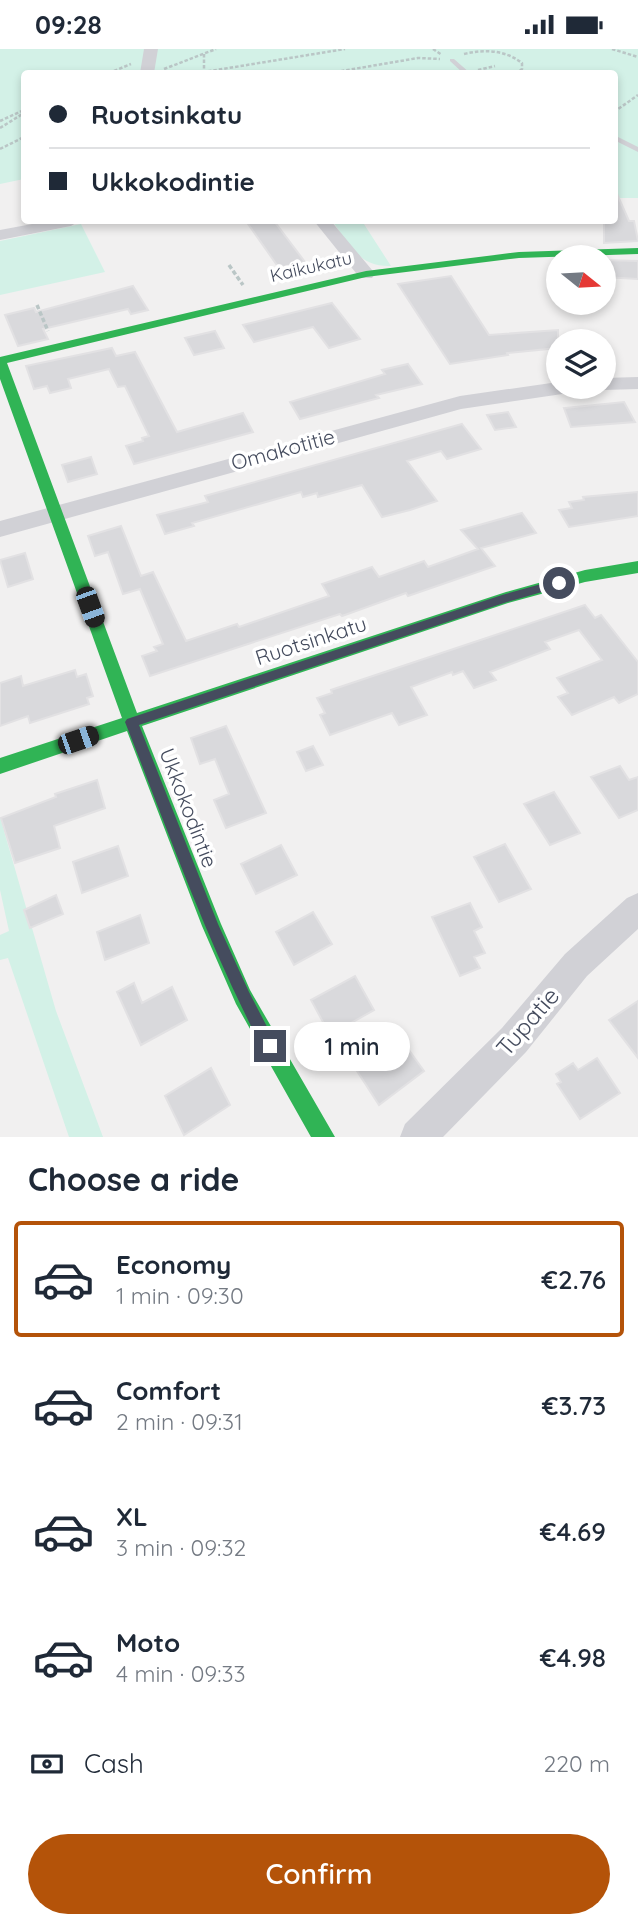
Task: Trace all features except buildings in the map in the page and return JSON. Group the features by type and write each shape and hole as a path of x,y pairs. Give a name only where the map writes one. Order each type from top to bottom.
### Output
{"street":[{"path":"148,70 151,49"},
{"path":"0,235 56,224"},
{"path":"324,224 366,274"},
{"name":"Kaikukatu","path":"0,361 366,274 519,255 638,251"},
{"name":"Ukkokodintie","path":"0,361 132,722 198,892 243,997 324,1137"},
{"path":"616,384 638,383"},
{"name":"Omakotitie","path":"0,529 460,403 546,390"},
{"name":"Ruotsinkatu","path":"0,766 506,598 584,576 638,567"},
{"name":"Tupatie","path":"418,1137 514,1040 576,965 638,908"}],"lane":[{"path":"452,60 464,70"},
{"path":"618,139 638,151"}],"path":[{"path":"164,70 216,49"},
{"path":"216,70 345,49"},
{"path":"498,49 522,63 520,70"},
{"path":"612,49 638,57"},
{"path":"348,70 418,58 452,60 474,51 505,53"},
{"path":"204,54 204,70"},
{"path":"480,68 495,66"},
{"path":"618,109 638,95"},
{"path":"0,121 21,113"},
{"path":"0,128 21,114"},
{"path":"0,149 21,138"},
{"path":"37,305 55,348"}],"green space":[{"path":"0,49 638,49 638,198 618,198 618,70 21,70 21,180 0,184"},
{"path":"81,224 105,272 0,295 0,241"},
{"path":"334,224 364,224 391,266 363,259"},
{"path":"0,817 56,1011 103,1137 69,1137 8,958 0,960 0,935 9,931 0,890"}],"traffic: fast":[{"path":"0,361 366,274 519,255 638,251"},
{"path":"0,361 132,722 212,926 243,997 324,1137"},
{"path":"0,766 506,598 585,576 638,567"}],"route":[{"path":"270,1046 243,997 212,926 132,722 506,598 559,583"}]}
